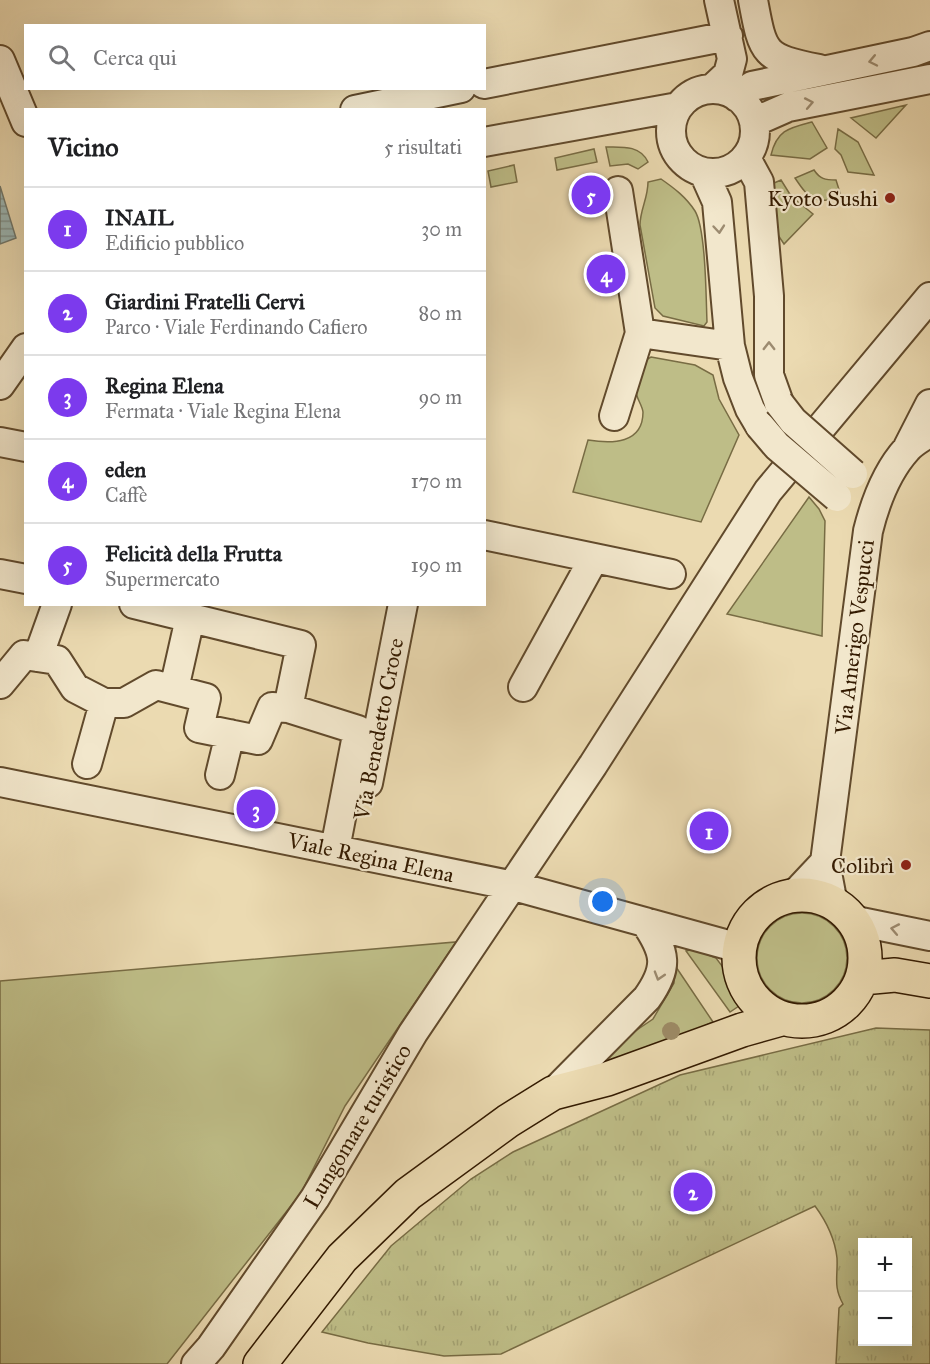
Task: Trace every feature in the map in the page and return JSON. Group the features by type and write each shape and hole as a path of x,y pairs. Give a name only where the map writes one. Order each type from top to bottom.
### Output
{"main road":[{"path":"260,1364 342,1258 408,1194 508,1121 553,1093 607,1079 761,1018 806,1022 830,1015 850,1000 864,967 862,938 853,922 834,904 814,896 794,895 775,901 758,912 746,929 739,948 738,964 742,980 761,1018"},
{"path":"864,967 930,981"}],"street":[{"path":"719,0 732,59 725,93"},
{"path":"753,0 757,25 765,48 776,58 826,71"},
{"path":"486,84 728,36"},
{"path":"725,93 745,104 754,122 753,141 746,158 738,166 727,171 704,173 692,168 681,159 674,147 671,133 672,120 678,107 699,91 725,93 913,52 930,46"},
{"path":"0,60 24,117"},
{"path":"754,122 788,107 930,79"},
{"path":"365,108 451,90"},
{"path":"486,142 678,107"},
{"path":"746,158 759,182 769,296 769,375 779,403 793,421 853,474 884,488"},
{"path":"704,173 717,202 730,346 738,378 750,409 760,426 777,446 837,497 872,516"},
{"path":"614,416 640,333 618,191"},
{"name":"Lungomare turistico","path":"196,1364 211,1347 315,1198 413,1033 514,886 768,490 930,297"},
{"path":"640,333 730,346"},
{"path":"0,385 24,351"},
{"name":"Via Amerigo Vespucci","path":"834,904 825,862 868,531 891,470 919,440 930,404"},
{"path":"0,442 24,447"},
{"path":"486,535 671,574"},
{"path":"523,687 594,558"},
{"path":"0,574 24,579"},
{"path":"38,657 56,606"},
{"path":"142,606 301,645 288,708"},
{"name":"Via Benedetto Croce","path":"344,851 403,606"},
{"path":"174,690 190,618"},
{"path":"0,684 24,654 57,660 75,688 104,703 124,703 156,685 206,698 199,728 258,740 272,707 288,708 358,730 344,851"},
{"path":"87,764 104,703"},
{"path":"220,775 230,734"},
{"name":"Viale Regina Elena","path":"0,782 514,886 739,948"},
{"path":"794,895 825,862"},
{"path":"553,1093 647,998 659,982 663,964 661,951 645,922"},
{"path":"861,922 930,936"}],"green space":[{"path":"906,105 876,138 851,118"},
{"path":"812,122 827,148 810,159 771,155 777,140 785,131"},
{"path":"838,129 858,142 874,175 848,172 841,155 835,149"},
{"path":"606,147 624,147 635,150 645,156 648,162 638,169 628,164 610,166"},
{"path":"594,149 597,162 557,170 555,158"},
{"path":"514,165 517,182 491,187 488,171"},
{"path":"814,170 823,178 836,180 842,199 819,200 805,192 795,178"},
{"path":"661,179 688,201 699,220 706,282 707,322 704,326 663,316 655,308 640,225 648,182"},
{"path":"781,180 791,196 813,214 784,244 774,229 774,183"},
{"path":"651,357 695,365 713,375 719,399 739,435 701,522 573,492 588,440 616,441 632,436 638,430 642,423 643,412 636,392 637,386 644,361"},
{"path":"809,497 825,521 822,636 727,614"},
{"path":"802,913 819,916 834,926 844,941 847,958 844,975 834,990 819,1000 802,1003 785,1000 770,990 760,975 757,958 760,941 770,926 785,916"},
{"path":"456,942 345,1106 301,1193 167,1364 0,1364 0,981"},
{"path":"693,949 716,958 732,979 739,1006 730,1012 686,951"},
{"path":"674,964 713,1022 683,1036 592,1067 622,1040 653,1019 674,983"},
{"path":"876,1028 930,1030 930,1364 836,1364 839,1308 843,1304 837,1287 837,1258 829,1230 815,1206 501,1354 444,1356 368,1343 322,1332 391,1246 471,1179 513,1152 680,1075"}],"water":[{"path":"0,186 16,238 0,244"}],"place":[{"name":"Felicità della Frutta","path":"591,195"},
{"name":"Kyoto Sushi","path":"890,198"},
{"name":"eden","path":"606,274"},
{"name":"Regina Elena","path":"256,809"},
{"name":"INAIL","path":"709,831"},
{"name":"Colibrì","path":"906,865"},
{"name":"Giardini Fratelli Cervi","path":"693,1192"}]}
